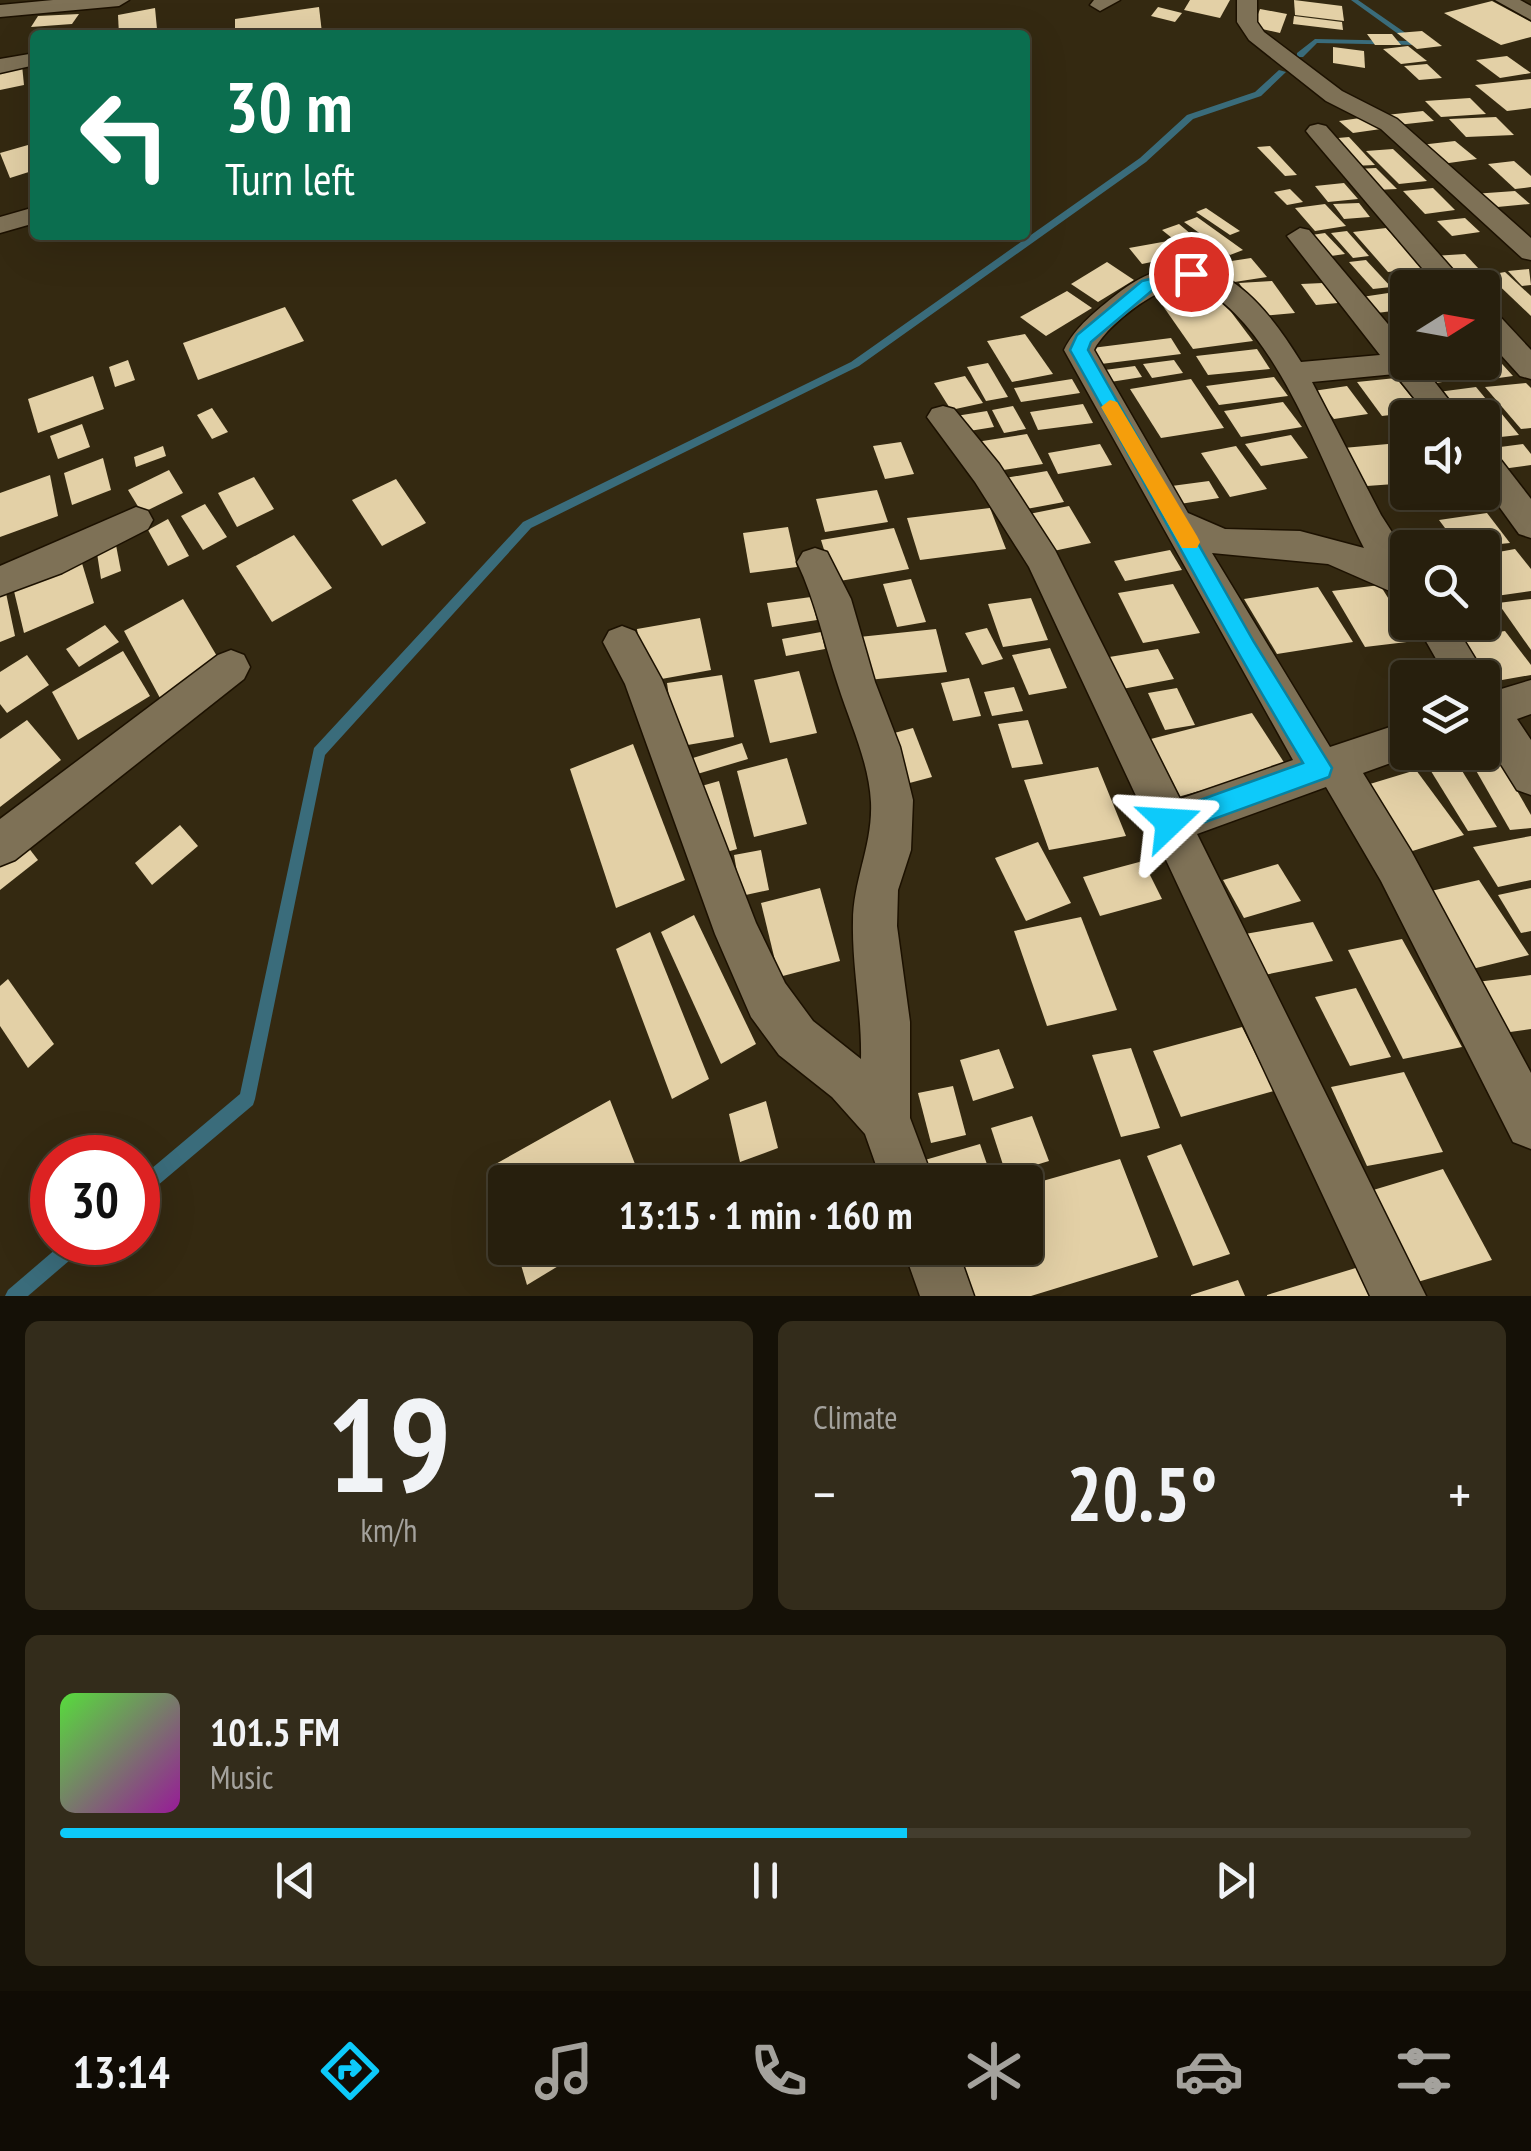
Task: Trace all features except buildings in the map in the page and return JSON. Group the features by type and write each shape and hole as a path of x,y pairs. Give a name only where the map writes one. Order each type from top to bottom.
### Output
{"street":[{"path":"0,10 119,0"},
{"path":"1247,0 1247,22 1256,36 1334,96 1389,124 1531,252"},
{"path":"1505,0 1529,11"},
{"path":"0,66 30,60"},
{"path":"1318,131 1439,270"},
{"path":"0,225 30,216"},
{"path":"1300,236 1390,348"},
{"path":"1390,561 1294,373 1251,313 1226,288 1209,277 1191,274 1148,285 1084,339 1079,350 1084,362 1179,522 1246,649 1396,866 1531,1124"},
{"path":"1500,335 1531,369"},
{"path":"1294,373 1390,363"},
{"path":"1416,380 1433,400"},
{"path":"943,417 987,473 1043,560 1400,1296"},
{"path":"1500,483 1531,525"},
{"path":"0,582 50,563 136,520"},
{"path":"1179,522 1221,544 1298,545 1343,553 1390,575"},
{"path":"815,562 833,599 856,682 880,747 892,800 890,850 876,890 874,926 886,1022 885,1118 902,1165"},
{"path":"622,642 643,680 738,934 768,1000 796,1038 849,1080 885,1118"},
{"path":"0,845 231,667"},
{"path":"1500,698 1531,696"},
{"path":"1500,729 1531,776"},
{"path":"1170,822 1390,745"},
{"path":"936,1265 947,1296"}],"waterway":[{"path":"1300,55 1315,41 1416,43 1354,0"},
{"path":"160,1172 247,1099 319,752 527,525 855,364 1143,160 1190,117 1258,94 1282,72"},
{"path":"14,1296 51,1265"}],"slow traffic":[{"path":"1110,407 1189,542"}],"route":[{"path":"1170,822 1320,768 1246,649 1179,522 1079,350 1084,339 1148,285 1191,274"}]}
